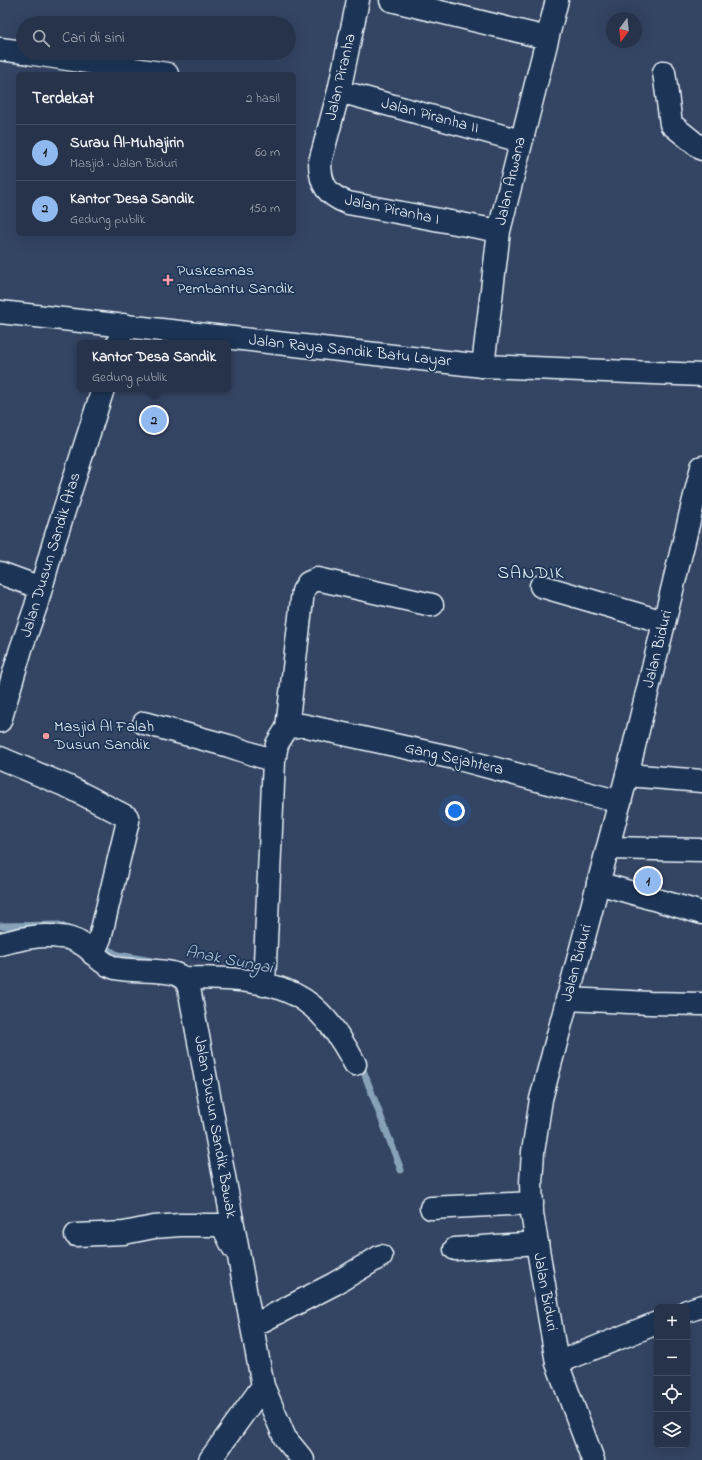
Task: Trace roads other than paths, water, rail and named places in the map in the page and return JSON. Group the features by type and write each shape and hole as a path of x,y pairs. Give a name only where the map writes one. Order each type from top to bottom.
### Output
{"street":[{"name":"Jalan Piranha","path":"322,153 339,91 358,0"},
{"path":"391,0 547,38"},
{"name":"Jalan Arwana","path":"483,366 499,231 557,0"},
{"path":"0,49 16,51"},
{"path":"74,60 154,72"},
{"path":"664,72 671,124 702,149"},
{"name":"Jalan Piranha II","path":"339,91 521,142"},
{"name":"Jalan Piranha I","path":"322,153 320,174 328,191 337,199 348,203 499,231"},
{"name":"Jalan Raya Sandik Batu Layar","path":"0,312 121,334 189,340"},
{"name":"Jalan Raya Sandik Batu Layar","path":"231,344 483,366 702,375"},
{"name":"Jalan Dusun Sandik Atas","path":"0,721 54,542 102,392"},
{"name":"Jalan Biduri","path":"592,1460 557,1363 532,1213 531,1183 533,1152 541,1099 627,775 702,467"},
{"path":"0,574 41,588"},
{"path":"264,982 274,760 277,744 287,728 303,592 308,583 318,579 432,605"},
{"path":"541,586 664,622"},
{"path":"144,723 274,760"},
{"name":"Gang Sejahtera","path":"287,728 302,725 460,759 620,802"},
{"path":"0,758 69,787 127,816 128,821 96,946 103,964 115,968 158,971 175,974 184,978 264,982 291,993 304,1000 313,1008 331,1026 342,1040 355,1064"},
{"path":"627,775 702,781"},
{"path":"608,848 702,850"},
{"path":"598,883 702,913"},
{"path":"0,944 40,936 62,937 96,946"},
{"name":"Jalan Dusun Sandik Bawak","path":"184,978 189,988 263,1386 285,1438 303,1460"},
{"path":"567,999 702,1004"},
{"path":"431,1208 532,1203"},
{"path":"76,1235 124,1233 154,1227 180,1225 222,1226 238,1255"},
{"path":"455,1249 537,1243"},
{"path":"252,1326 334,1284 381,1256"},
{"path":"690,1310 702,1306"},
{"path":"557,1363 654,1324"},
{"path":"210,1460 263,1386"}],"waterway":[{"name":"Anak Sungai","path":"0,926 59,925 70,930"},
{"name":"Anak Sungai","path":"99,945 118,955 152,961"},
{"name":"Anak Sungai","path":"360,1062 401,1170"}],"place":[{"name":"Puskesmas Pembantu Sandik","path":"168,280"},
{"name":"Kantor Desa Sandik","path":"154,420"},
{"name":"Masjid Al Falah Dusun Sandik","path":"46,736"},
{"name":"Surau Al-Muhajirin","path":"648,881"}],"district":[{"name":"SANDIK","path":"531,574"}]}
